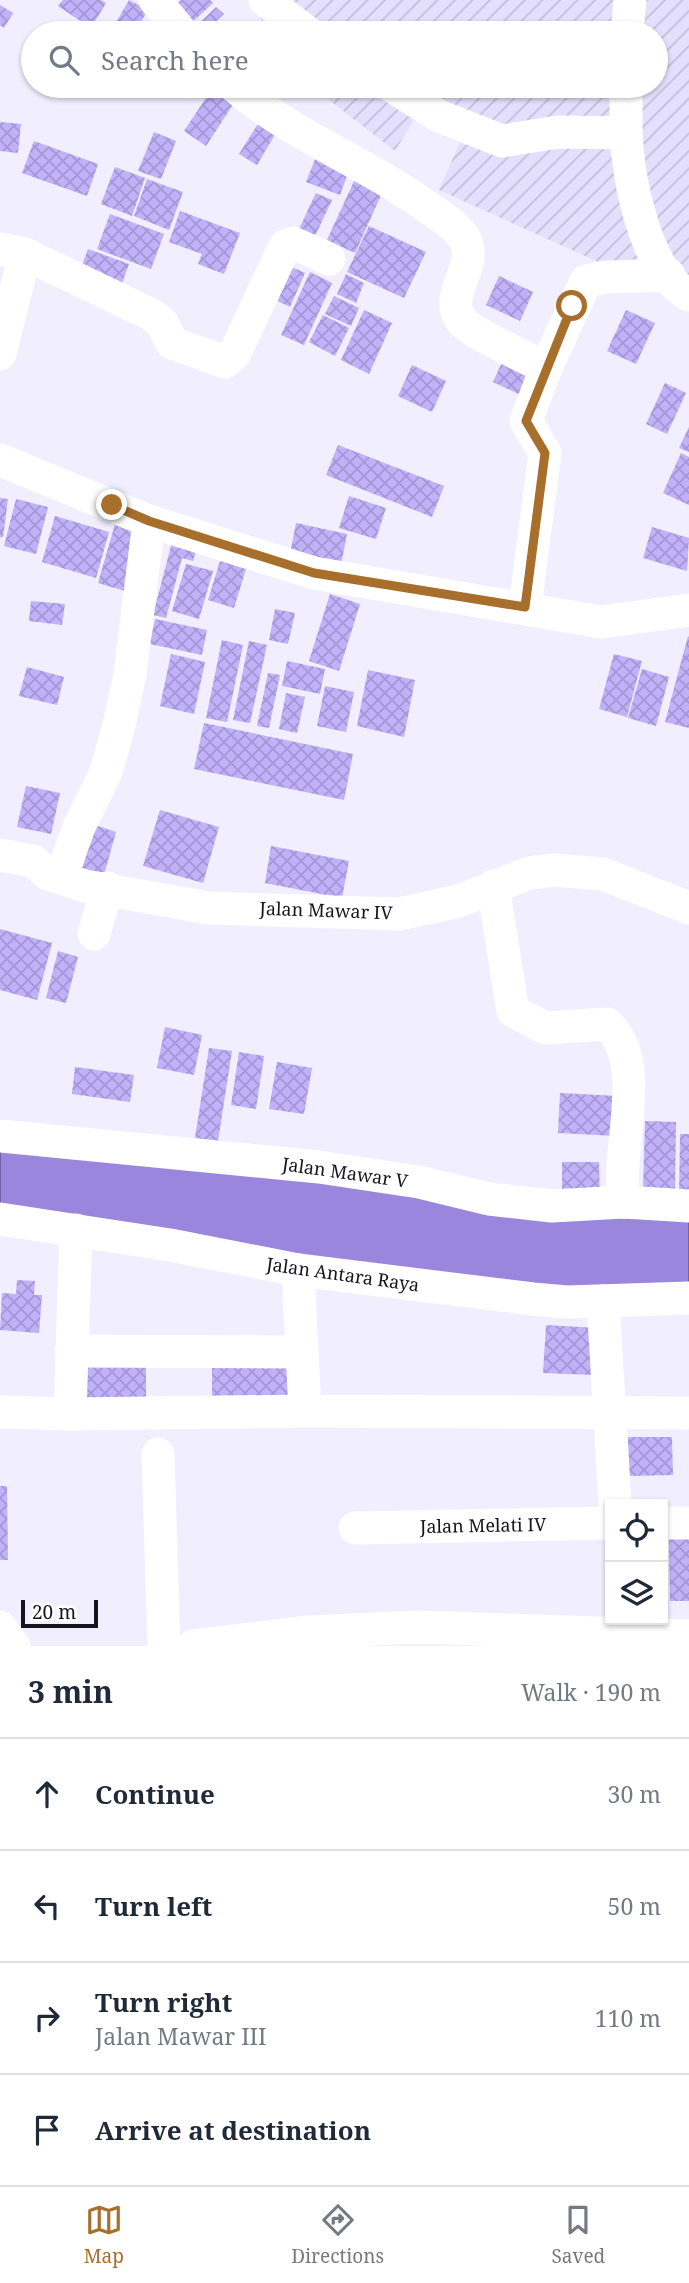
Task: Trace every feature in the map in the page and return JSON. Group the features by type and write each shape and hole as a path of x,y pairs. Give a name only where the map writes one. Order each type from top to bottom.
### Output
{"street":[{"path":"155,0 172,21"},
{"path":"265,0 292,21"},
{"path":"628,21 630,0"},
{"path":"251,98 298,130 410,195 456,229 467,244 469,255 455,299 457,313 463,322 546,368"},
{"path":"411,98 439,116 502,141 558,132 626,133"},
{"path":"626,98 627,164 637,213 679,285"},
{"path":"0,354 12,251 152,315 162,323 172,343 225,362 235,353 285,246 293,243 329,259"},
{"path":"525,607 545,453 526,421 546,368 586,281 606,277 679,285"},
{"path":"0,460 149,521 314,573 610,622 689,610"},
{"path":"61,877 79,827 106,772 119,725 130,674 149,521"},
{"name":"Jalan Mawar IV","path":"0,855 33,861 48,874 151,900 208,908 399,914 459,901 529,873 584,871 623,880 689,908"},
{"path":"493,886 513,1011 545,1028 607,1024 617,1033 629,1067 624,1202"},
{"path":"94,934 107,888"},
{"name":"Jalan Mawar V","path":"0,1136 319,1167 419,1182 489,1199 552,1206 624,1202 689,1206"},
{"name":"Jalan Antara Raya","path":"0,1219 298,1270 533,1299 603,1301 689,1298"},
{"path":"70,1414 76,1230"},
{"path":"298,1270 301,1352 313,1411"},
{"path":"603,1301 615,1499"},
{"path":"71,1351 301,1352"},
{"path":"0,1412 689,1413"},
{"path":"158,1454 164,1646"},
{"name":"Jalan Melati IV","path":"355,1528 605,1523"},
{"path":"668,1523 689,1523"},
{"path":"0,1626 15,1646"},
{"path":"193,1646 308,1639 416,1627 689,1636"}],"shaded area":[{"path":"249,0 689,0 689,303 439,190 465,131 420,110 395,151 327,98 668,98 668,21 262,21"},
{"path":"0,1136 689,1206 689,1298 652,1301 0,1220"}],"building":[{"path":"63,0 101,0 106,3 95,21 80,21 58,6"},
{"path":"129,0 148,10 141,21 117,21"},
{"path":"181,0 210,0 213,3 194,21 179,21 169,11"},
{"path":"0,5 13,13 4,28 0,25"},
{"path":"216,7 224,14 217,21 201,21"},
{"path":"206,98 226,98 234,103 206,146 184,131"},
{"path":"263,116 280,126 257,165 239,154"},
{"path":"0,122 21,124 18,153 0,151"},
{"path":"154,132 176,141 161,179 138,171"},
{"path":"34,141 98,164 87,196 22,173"},
{"path":"316,157 349,170 340,195 306,182"},
{"path":"115,167 145,178 132,216 101,204"},
{"path":"147,179 183,192 169,230 134,216"},
{"path":"355,179 382,193 355,253 327,240"},
{"path":"316,193 332,200 314,238 298,231"},
{"path":"180,211 240,233 224,274 198,264 202,254 169,242"},
{"path":"110,214 164,234 151,269 97,249"},
{"path":"369,226 426,252 404,298 347,272"},
{"path":"88,249 129,264 119,292 81,268"},
{"path":"287,265 305,273 290,307 271,298"},
{"path":"310,272 332,283 304,345 281,335"},
{"path":"346,274 364,283 356,303 337,294"},
{"path":"499,276 533,292 520,321 486,305"},
{"path":"334,296 359,308 351,326 325,314"},
{"path":"364,310 392,323 369,374 341,360"},
{"path":"626,310 655,323 636,364 607,351"},
{"path":"323,315 349,328 335,356 309,342"},
{"path":"503,360 533,374 523,396 493,382"},
{"path":"412,365 446,381 432,412 398,396"},
{"path":"665,383 686,393 667,434 646,424"},
{"path":"689,427 689,452 679,448"},
{"path":"338,445 444,486 432,517 326,475"},
{"path":"681,453 689,457 689,505 663,493"},
{"path":"349,496 386,508 376,539 339,528"},
{"path":"0,498 8,499 3,537 0,537"},
{"path":"16,499 48,507 36,554 4,546"},
{"path":"55,516 109,532 96,578 42,562"},
{"path":"296,523 347,534 340,570 289,559"},
{"path":"115,524 145,533 128,592 98,583"},
{"path":"652,527 689,538 687,571 643,558"},
{"path":"172,542 197,548 193,561 182,558 166,618 153,615"},
{"path":"220,561 246,569 234,608 208,600"},
{"path":"186,564 213,571 199,619 172,611"},
{"path":"330,594 360,604 339,671 309,661"},
{"path":"31,601 65,604 62,625 29,621"},
{"path":"275,609 295,613 288,644 269,640"},
{"path":"155,619 207,630 202,655 150,644"},
{"path":"689,637 689,728 665,722"},
{"path":"222,640 243,645 227,722 206,718"},
{"path":"249,641 267,645 250,723 233,720"},
{"path":"171,654 205,662 194,714 160,706"},
{"path":"614,654 642,661 627,717 599,709"},
{"path":"287,661 325,669 320,694 282,686"},
{"path":"27,667 64,677 57,705 19,696"},
{"path":"642,669 669,677 656,726 628,718"},
{"path":"368,670 415,680 404,737 357,726"},
{"path":"268,673 280,675 269,728 257,726"},
{"path":"325,686 354,692 346,732 317,726"},
{"path":"286,693 305,697 297,733 279,729"},
{"path":"204,723 353,754 344,800 194,769"},
{"path":"26,786 60,793 51,834 17,827"},
{"path":"160,810 219,827 203,883 143,866"},
{"path":"95,825 116,832 104,875 82,868"},
{"path":"271,846 349,861 342,898 265,883"},
{"path":"0,929 52,943 37,1000 0,990"},
{"path":"58,951 78,957 66,1003 46,998"},
{"path":"165,1027 202,1035 194,1075 157,1068"},
{"path":"209,1048 232,1051 218,1141 195,1138"},
{"path":"239,1052 264,1056 256,1109 231,1105"},
{"path":"277,1062 312,1068 304,1114 269,1109"},
{"path":"75,1067 134,1075 130,1102 72,1094"},
{"path":"560,1093 618,1096 616,1136 558,1133"},
{"path":"645,1121 676,1122 675,1189 643,1188"},
{"path":"680,1134 689,1134 689,1195 679,1194"},
{"path":"562,1162 599,1162 600,1202 562,1203"},
{"path":"17,1280 35,1281 34,1295 42,1295 39,1333 0,1330 2,1293 16,1294"},
{"path":"546,1325 597,1328 595,1375 543,1373"},
{"path":"212,1357 299,1357 299,1396 212,1396"},
{"path":"80,1358 146,1358 146,1407 80,1408"},
{"path":"628,1437 672,1437 673,1475 629,1476"},
{"path":"0,1486 7,1486 8,1560 0,1560"},
{"path":"669,1539 689,1539 689,1601 670,1601"}],"route":[{"path":"112,505 149,521 314,573 525,607 545,468 544,449 526,421 572,306"}]}
